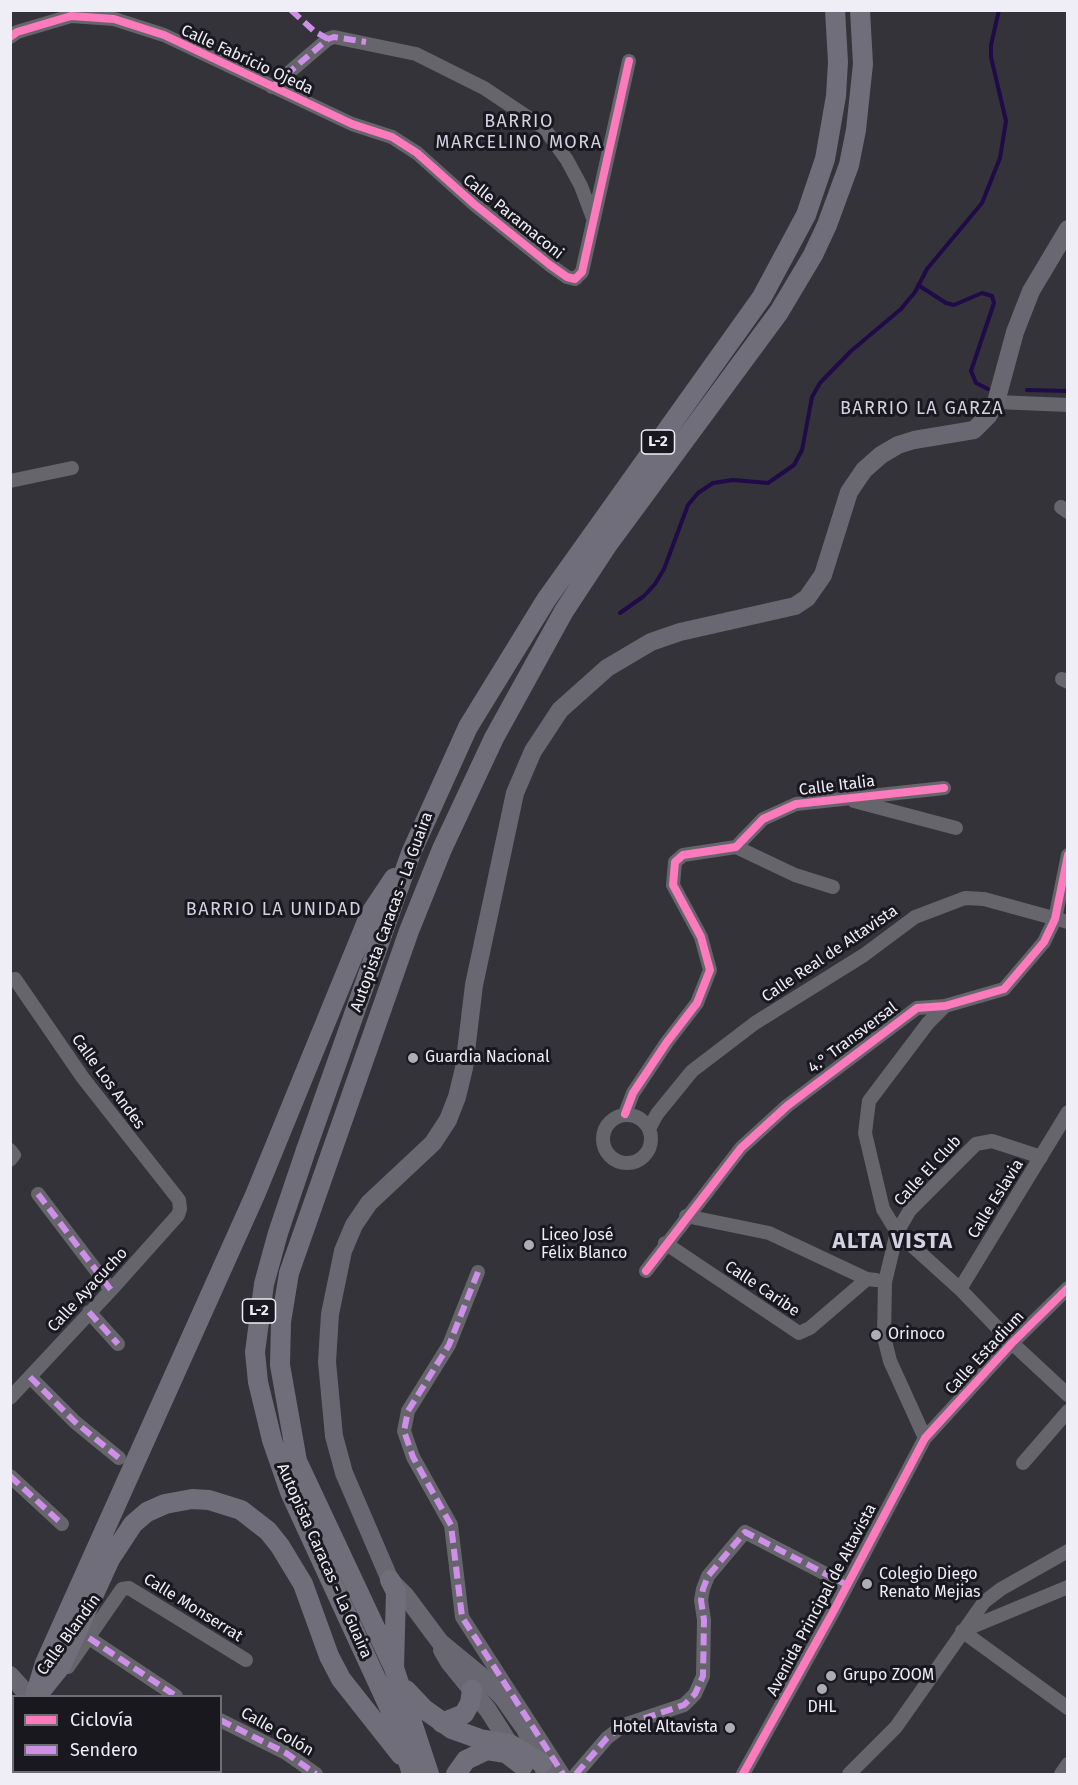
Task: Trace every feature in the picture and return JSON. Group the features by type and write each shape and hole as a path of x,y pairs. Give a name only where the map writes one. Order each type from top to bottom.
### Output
{"highway":[{"name":"Autopista Caracas - La Guaira","path":"410,1769 371,1662 280,1467 258,1382 255,1352 259,1311 278,1233 411,853 468,727 513,651 591,535 756,307 806,215 822,167 832,125 838,62 835,10"},
{"name":"Autopista Caracas - La Guaira","path":"429,1774 397,1676 297,1461 280,1365 281,1322 289,1273 409,931 442,849 494,738 564,611 608,544 778,312 813,255 827,225 849,165 858,120 863,64 860,10"},
{"path":"37,1695 45,1663 255,1195 370,914 411,853"},
{"path":"38,1695 62,1666 110,1559 132,1524 147,1512 165,1504 192,1499 209,1500 241,1510 268,1531 280,1546 303,1584 328,1656 341,1679 410,1769"},
{"path":"390,1580 396,1592 397,1676 424,1710 442,1723 465,1735 510,1744 534,1770"},
{"path":"442,1723 464,1714 470,1703 472,1690"},
{"path":"456,1774 466,1760 487,1750 506,1753 534,1770"}],"main road":[{"path":"510,1744 449,1662 440,1642 405,1595 390,1580 344,1473 334,1436 327,1362 330,1314 343,1251 354,1226 369,1203 433,1143 448,1120 457,1097 493,885 515,793 533,751 560,710 600,674 630,653 680,632 795,606 807,598 823,575 849,492 864,471 881,455 914,440 974,430 996,402 1015,332 1028,299 1036,280 1068,229"},
{"path":"440,1642 485,1679 503,1698 525,1729 534,1770"},
{"path":"10,1675 28,1695"}],"street":[{"name":"Calle Fabricio Ojeda","path":"10,37 17,32 70,16 114,19 164,35 367,130"},
{"path":"272,87 328,39 334,38 416,54 484,88 544,129 567,160 581,186 593,220"},
{"name":"Calle Paramaconi","path":"367,130 392,137 417,153 474,204 567,277 575,279 580,276 629,62"},
{"path":"996,402 1068,405"},
{"path":"10,481 72,468"},
{"name":"Calle Italia","path":"736,847 763,819 796,804 944,788"},
{"path":"842,798 956,828"},
{"path":"625,1114 633,1093 667,1042 697,1003 710,970 701,937 673,885 675,862 683,855 736,847 795,875 833,887"},
{"name":"4.° Transversal","path":"646,1271 686,1216 727,1170 741,1148 787,1106 917,1008 945,1006 1004,989 1061,920 1068,855"},
{"name":"Calle Real de Altavista","path":"649,1129 657,1114 692,1071 755,1023 864,955 915,917 965,898 984,899 1061,920"},
{"name":"Calle Los Andes","path":"15,980 83,1078 179,1200"},
{"path":"945,1006 928,1023 878,1087 866,1114 865,1133 883,1209 897,1232 960,1289 1011,1343 1068,1395"},
{"path":"1041,1157 1068,1112"},
{"path":"625,1114 639,1118 649,1129 651,1146 646,1154 632,1163 616,1161 605,1150 602,1134 610,1120 625,1114"},
{"name":"Calle El Club","path":"925,1438 890,1361 884,1336 885,1282 897,1232 910,1210 976,1144 992,1141 1041,1157"},
{"name":"Calle Eslavia","path":"960,1289 1041,1157"},
{"path":"38,1194 111,1290"},
{"name":"Calle Ayacucho","path":"10,1398 178,1215 179,1200"},
{"path":"686,1216 769,1233 867,1279 885,1282"},
{"name":"Calle Caribe","path":"665,1243 799,1333 810,1328 867,1279"},
{"path":"478,1272 449,1345 408,1411 404,1431 413,1457 451,1525 462,1617 563,1774"},
{"name":"Calle Estadium","path":"925,1438 1011,1343 1068,1288"},
{"path":"89,1312 118,1344"},
{"path":"30,1377 75,1422 119,1458"},
{"path":"1023,1463 1068,1411"},
{"name":"Avenida Principal de Altavista","path":"743,1774 925,1438"},
{"path":"10,1476 62,1524"},
{"path":"576,1774 607,1738 624,1725 684,1705 696,1694 703,1676 704,1620 701,1600 703,1589 708,1576 745,1532 847,1585"},
{"path":"849,1774 896,1727 962,1631 992,1595 1068,1551"},
{"path":"962,1631 1068,1587"},
{"name":"Calle Blandín","path":"39,1695 52,1688 122,1590"},
{"name":"Calle Monserrat","path":"122,1590 136,1590 246,1660"},
{"path":"962,1631 1068,1708"},
{"path":"89,1638 174,1695"},
{"name":"Calle Colón","path":"222,1721 286,1754 316,1774"}],"waterway":[{"path":"620,613 644,596 655,584 664,569 688,505 698,493 713,483 733,480 768,483 794,465 802,450 812,397 820,383 851,351 901,309 915,292 927,269 982,203 1000,158 1006,121 991,57 991,45 999,10"},
{"path":"918,285 946,303 954,305 982,293 992,296 994,303 971,371 976,383 988,389"},
{"path":"1027,390 1068,391"}],"marked path":[{"path":"291,10 314,31 328,39"},
{"path":"272,87 328,39 334,37 366,42"},
{"path":"38,1194 111,1290"},
{"path":"478,1272 449,1345 408,1411 404,1431 413,1457 451,1525 462,1617 563,1774"},
{"path":"89,1312 118,1344"},
{"path":"30,1377 75,1422 119,1458"},
{"path":"10,1476 62,1524"},
{"path":"576,1774 607,1738 624,1725 684,1705 695,1694 703,1676 704,1620 701,1600 703,1589 708,1576 745,1532 847,1585"},
{"path":"89,1638 174,1695"},
{"path":"222,1721 286,1753 316,1774"}],"cycle path":[{"path":"10,37 17,32 71,16 114,19 164,35 352,124 392,137 417,153 474,204 550,265 567,277 575,279 582,272 629,61"},
{"path":"625,1114 633,1093 667,1042 697,1003 710,970 701,937 673,885 675,862 683,855 736,847 763,819 796,804 944,788"},
{"path":"646,1271 741,1148 787,1106 917,1008 945,1006 1004,989 1044,942 1055,919 1068,855"},
{"path":"743,1774 833,1612 925,1438 1012,1343 1068,1288"}],"place":[{"name":"Guardia Nacional","path":"413,1058"},
{"name":"Liceo José Félix Blanco","path":"529,1245"},
{"name":"Orinoco","path":"876,1335"},
{"name":"Colegio Diego Renato Mejias","path":"867,1584"},
{"name":"Grupo ZOOM","path":"831,1676"},
{"name":"DHL","path":"822,1689"},
{"name":"Hotel Altavista","path":"730,1728"}],"district":[{"name":"BARRIO MARCELINO MORA","path":"519,132"},
{"name":"BARRIO LA GARZA","path":"922,409"},
{"name":"BARRIO LA UNIDAD","path":"274,910"},
{"name":"ALTA VISTA","path":"893,1242"}]}
